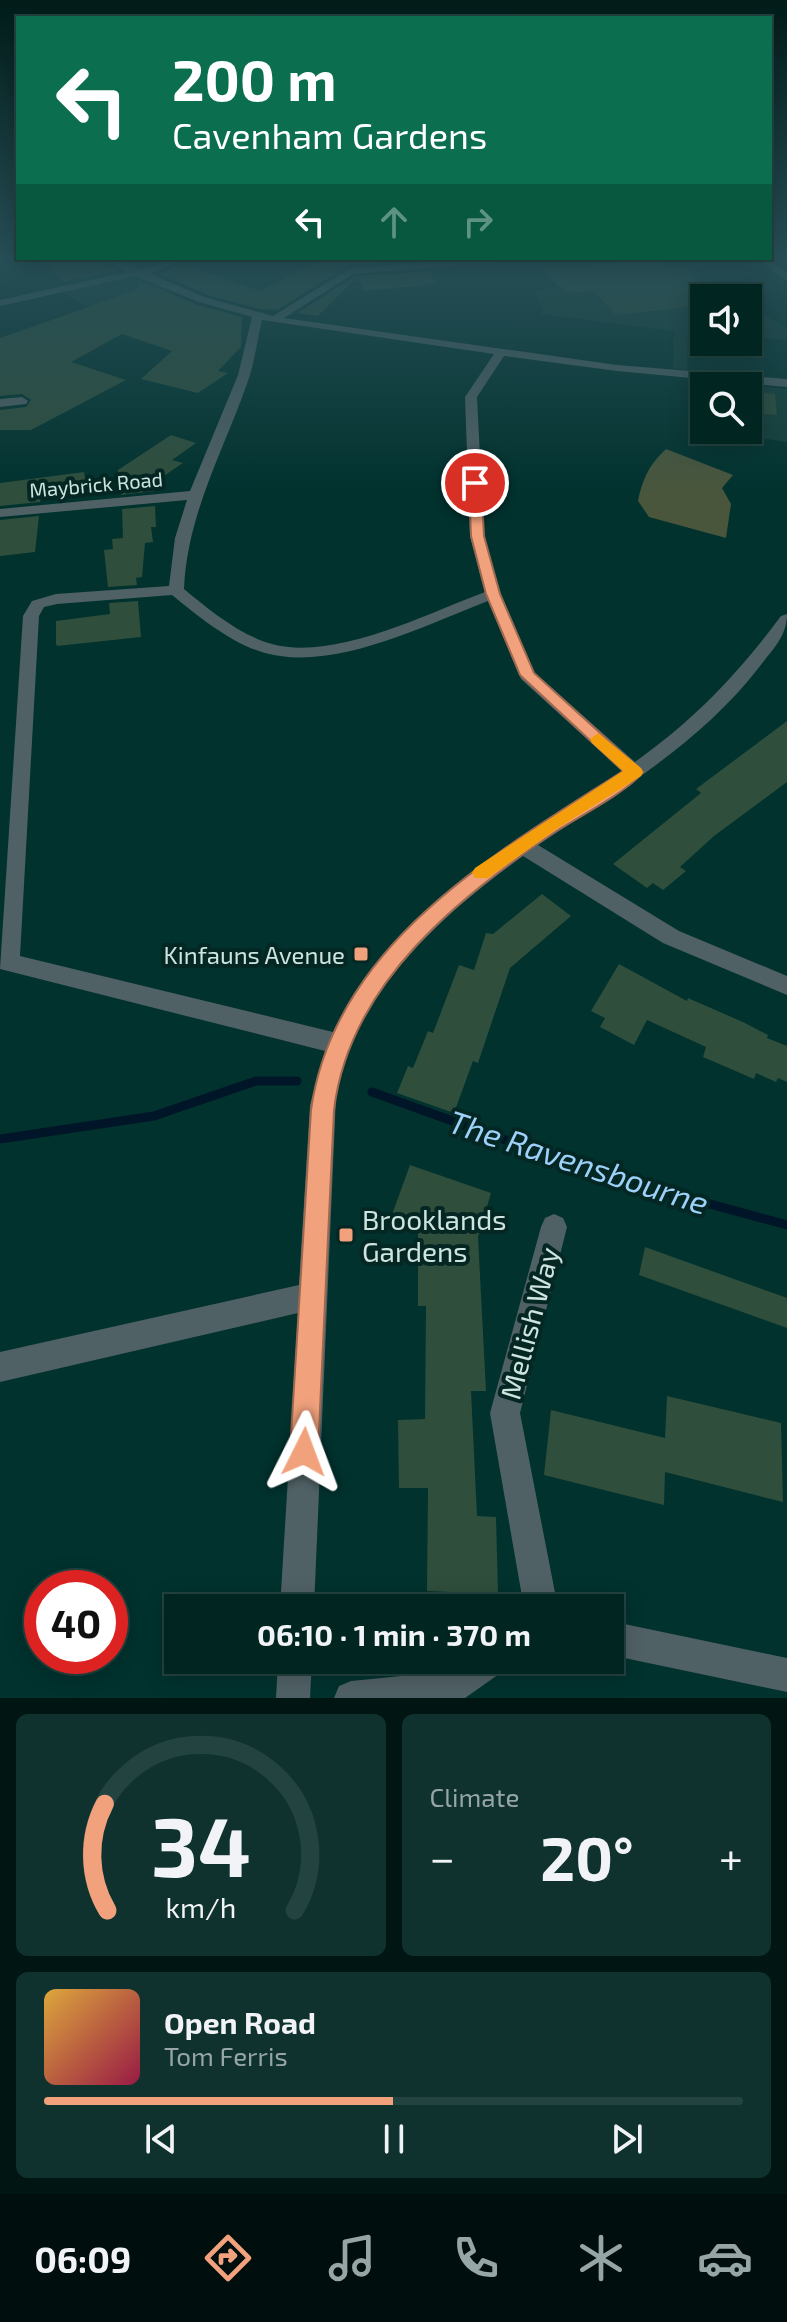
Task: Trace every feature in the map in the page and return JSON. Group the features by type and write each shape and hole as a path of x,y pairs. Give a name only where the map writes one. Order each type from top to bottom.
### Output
{"street":[{"path":"253,335 242,381 196,495 175,572 176,590 191,604 267,649 295,654 323,652 350,645 493,594"},
{"path":"378,335 617,368 787,383"},
{"path":"500,353 471,397 477,536 493,594 527,675 635,772"},
{"path":"0,403 22,401"},
{"name":"Maybrick Road","path":"0,513 196,495"},
{"path":"176,590 56,599 38,604 31,616 4,961 339,1044"},
{"path":"298,1594 322,1110 326,1082 339,1044 372,987 415,934 460,890 521,845 635,772 727,697 787,619"},
{"path":"521,845 671,937 787,986"},
{"name":"Mellish Way","path":"538,1594 505,1413 554,1227"},
{"path":"0,1367 312,1296"},
{"path":"624,1641 787,1675"},
{"path":"293,1698 294,1674"},
{"path":"351,1698 448,1689 470,1674"}],"shaded area":[{"path":"674,335 688,335 687,370 673,368"},
{"path":"762,335 787,335 787,340 762,338"},
{"path":"762,387 787,389 787,442 762,438"}],"green space":[{"path":"666,449 733,475 722,488 731,504 726,538 649,517 638,501 648,472"}],"building":[{"path":"8,335 120,335 71,362 126,380 31,430 0,430 0,410 26,407 31,400 22,394 0,396 0,338"},
{"path":"126,335 241,335 241,347 218,371 228,373 198,393 141,379 172,351"},
{"path":"762,393 775,394 777,415 762,414"},
{"path":"171,435 196,443 172,460 183,463 150,485 155,491 121,495 118,470"},
{"path":"84,472 87,489 41,497 40,502 0,506 0,483"},
{"path":"155,506 156,527 151,527 153,542 145,543 142,577 136,578 137,585 108,587 104,550 113,549 112,539 123,538 122,509"},
{"path":"39,516 35,552 0,556 0,520"},
{"path":"138,601 141,637 57,646 56,621 110,614 109,603"},
{"path":"787,721 787,782 714,836 680,867 686,871 663,890 653,883 647,888 613,864 701,793 696,789"},
{"path":"542,894 571,916 510,968 478,1063 473,1061 454,1113 397,1093 408,1066 413,1068 428,1031 433,1033 459,965 474,970 486,933 493,934"},
{"path":"619,964 687,1001 688,998 745,1023 768,1035 767,1038 787,1046 787,1082 778,1078 776,1082 756,1073 754,1079 703,1057 706,1047 647,1020 634,1045 600,1027 605,1018 591,1011"},
{"path":"410,1165 491,1193 478,1237 486,1391 471,1391 477,1516 496,1517 498,1594 427,1591 428,1488 399,1488 398,1420 425,1419 426,1306 418,1306 418,1230 390,1220"},
{"path":"645,1247 787,1298 787,1328 639,1275"},
{"path":"667,1396 781,1423 783,1502 665,1472 664,1505 544,1475 551,1410 665,1438"}],"waterway":[{"name":"The Ravensbourne","path":"0,1139 154,1116 256,1081 297,1081"},
{"name":"The Ravensbourne","path":"372,1092 600,1174 787,1225"}],"slow traffic":[{"path":"482,873 635,772 598,739"}],"place":[{"name":"Kinfauns Avenue","path":"361,954"},
{"name":"Brooklands Gardens","path":"346,1235"}],"route":[{"path":"304,1452 322,1110 326,1082 339,1044 372,987 438,910 490,866 635,772 527,675 493,594 477,536 475,483"}]}
